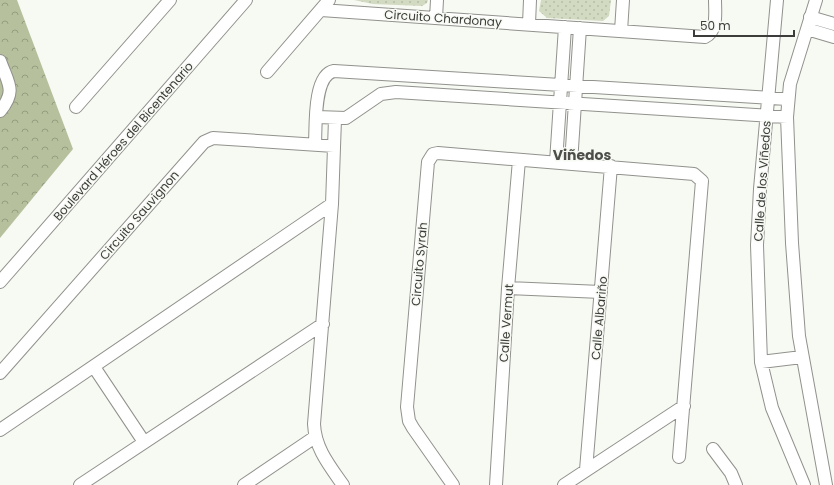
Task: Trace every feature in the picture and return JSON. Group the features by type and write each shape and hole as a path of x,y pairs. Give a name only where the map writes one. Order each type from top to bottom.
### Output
{"street":[{"path":"76,107 170,0"},
{"name":"Boulevard Héroes del Bicentenario","path":"0,282 246,0"},
{"path":"267,72 329,0"},
{"path":"436,18 437,0"},
{"path":"529,24 530,0"},
{"path":"621,31 623,0"},
{"name":"Circuito Chardonay","path":"321,10 705,37 714,29 715,0"},
{"name":"Calle de los Viñedos","path":"777,0 760,189 757,245 761,362 772,408 804,485"},
{"name":"Calle de los Viñedos","path":"816,0 787,99 786,117 796,300 802,357 826,485"},
{"path":"810,17 834,24"},
{"path":"556,162 565,27"},
{"path":"571,163 580,28"},
{"path":"807,29 834,37"},
{"path":"0,60 10,90 10,96 0,111"},
{"path":"315,144 319,84 325,75 334,71 787,99"},
{"path":"317,117 335,119 350,116 376,98 389,92 786,117"},
{"path":"335,119 332,204 314,424 315,437 319,449 343,485"},
{"name":"Circuito Sauvignon","path":"0,373 204,142 213,138 334,146"},
{"name":"Circuito Syrah","path":"453,485 413,428 408,414 428,162 433,154 438,153 694,174 702,181 679,457"},
{"name":"Calle Vermut","path":"496,485 508,288 519,160"},
{"name":"Calle Albariño","path":"586,470 611,166"},
{"path":"0,430 332,204"},
{"path":"508,288 601,292"},
{"path":"80,485 323,324"},
{"path":"761,362 802,357"},
{"path":"94,366 144,442"},
{"path":"564,485 684,406"},
{"path":"244,485 315,437"},
{"path":"713,449 730,473 736,485"}],"green space":[{"path":"0,0 17,0 73,149 0,238"},
{"path":"354,0 428,0 427,3 422,6 373,4"},
{"path":"541,0 611,0 609,16 603,21 547,18 539,11"}],"district":[{"name":"Viñedos","path":"582,155"}]}
